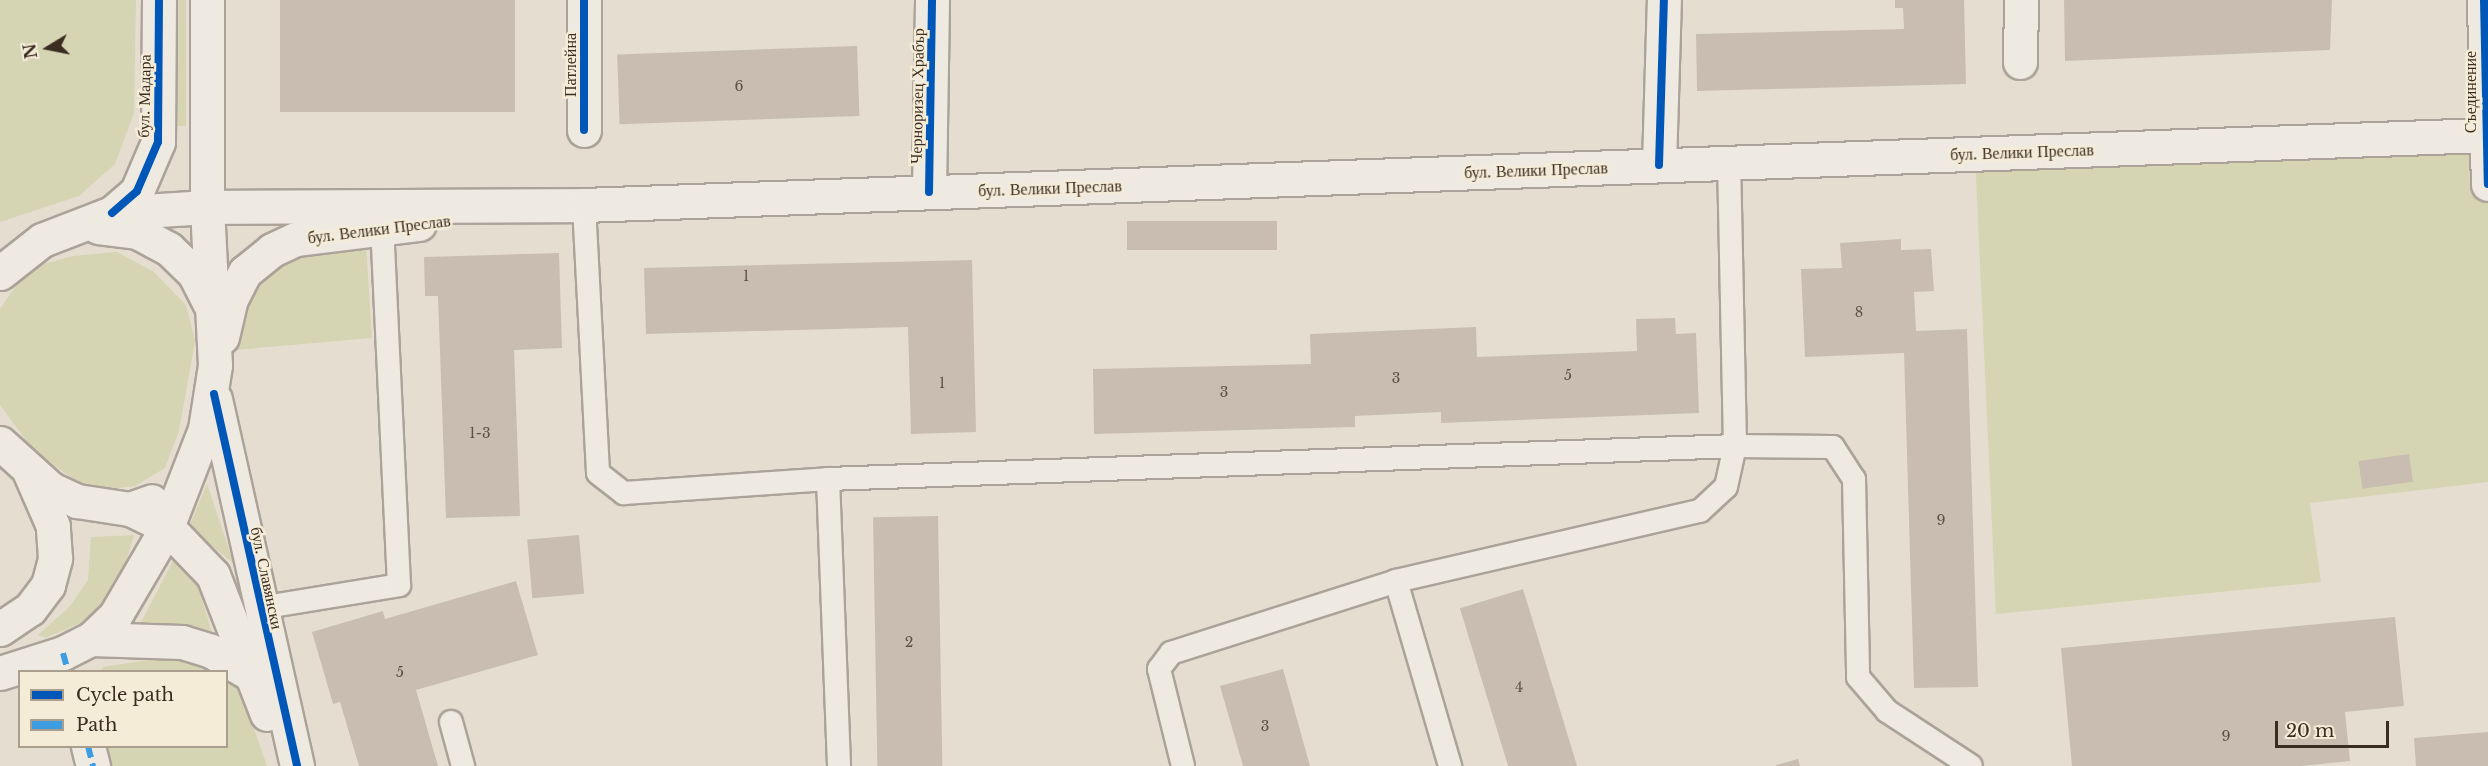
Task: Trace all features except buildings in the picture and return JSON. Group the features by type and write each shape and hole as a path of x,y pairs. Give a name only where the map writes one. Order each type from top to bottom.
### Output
{"main road":[{"name":"бул. Мадара","path":"112,213 137,191 158,142 159,0"},
{"path":"207,0 207,207"},
{"name":"Патлейна","path":"584,0 584,130"},
{"name":"Черноризец Храбър","path":"929,192 932,0"},
{"path":"1659,165 1664,0"},
{"path":"2020,62 2021,0"},
{"name":"Съединение","path":"2484,0 2488,184"},
{"name":"бул. Велики Преслав","path":"112,213 207,207 584,205 1729,162 2487,137"},
{"name":"бул. Велики Преслав","path":"74,654 133,592 167,527 189,470 214,380 231,299 245,272 272,250 296,239 584,205"},
{"name":"бул. Славянски","path":"207,207 214,380 259,608 297,766"},
{"path":"5,262 42,240 69,232 112,213"},
{"path":"69,232 103,227 137,232 169,249 194,273 210,304"},
{"path":"0,443 30,473 77,501 130,509 167,527 213,575 286,766"},
{"path":"130,509 170,489 189,470"},
{"path":"0,629 30,609 48,585 55,558 53,526 30,473"},
{"path":"0,673 74,654 182,642 211,651 252,675"},
{"path":"88,748 93,766"}],"lane":[{"path":"1183,766 1159,669 1171,653 1396,581 1700,511 1726,487 1735,446 1729,162"},
{"path":"584,205 598,473 624,493 828,479 1735,446 1833,447 1854,479 1858,677 1887,711 1971,766"},
{"path":"259,608 399,585 382,229"},
{"path":"828,479 839,766"},
{"path":"1396,581 1450,766"},
{"path":"451,722 463,766"}],"green space":[{"path":"0,0 136,0 134,113 115,164 79,196 0,222"},
{"path":"176,0 186,0 186,126 176,126"},
{"path":"2484,135 2488,184 2488,482 2310,503 2321,582 1996,614 1975,154"},
{"path":"366,246 372,338 235,350 235,323 258,279 301,251"},
{"path":"117,252 154,272 186,305 195,341 179,431 165,468 135,486 104,490 79,483 33,450 0,405 0,309 27,269 72,256"},
{"path":"207,484 234,564 189,527"},
{"path":"134,535 120,582 87,620 45,638 38,635 70,606 88,580 91,537"},
{"path":"176,555 190,561 212,632 139,626"},
{"path":"174,656 206,670 101,670 103,667"},
{"path":"228,680 239,686 267,766 111,766 106,748 228,748"}],"marked path":[{"path":"63,653 67,670"},
{"path":"88,748 93,766"}],"cycle path":[{"path":"112,213 137,191 158,142 159,0"},
{"path":"584,0 584,130"},
{"path":"929,192 932,0"},
{"path":"1659,165 1664,0"},
{"path":"2484,0 2488,184"},
{"path":"214,394 297,766"}]}
